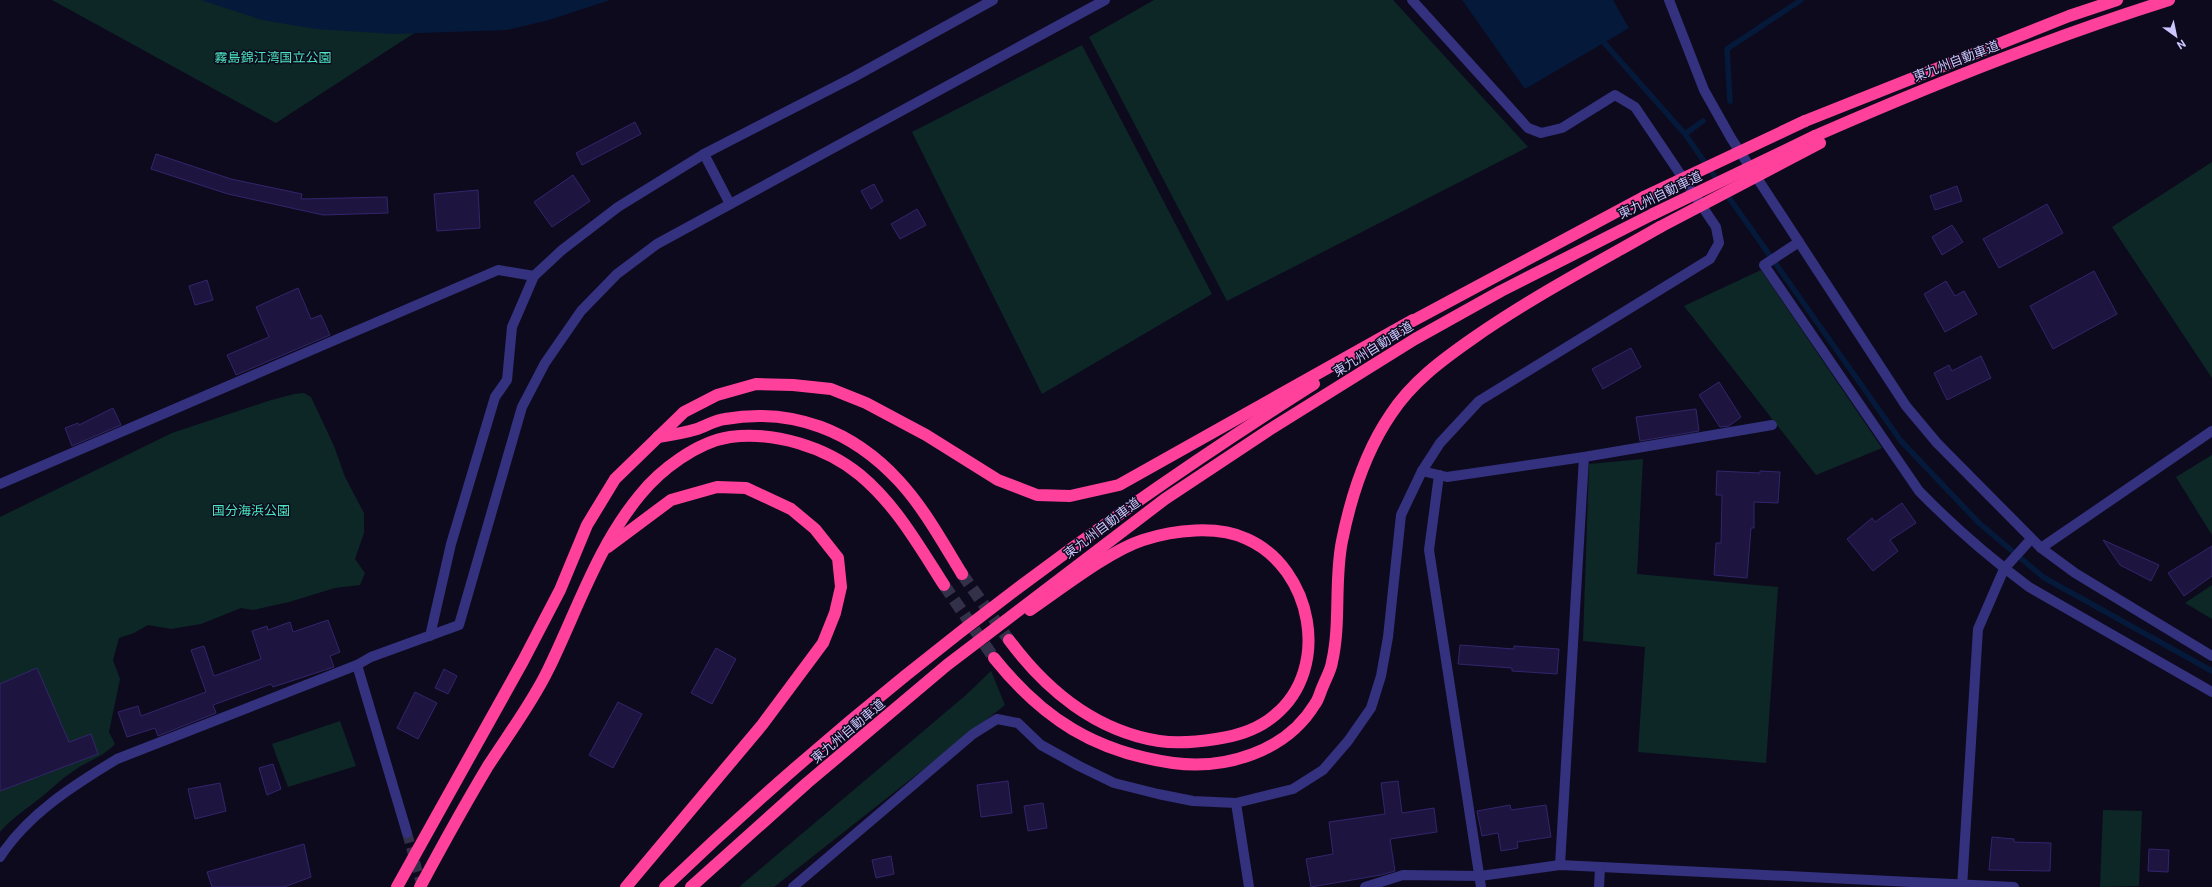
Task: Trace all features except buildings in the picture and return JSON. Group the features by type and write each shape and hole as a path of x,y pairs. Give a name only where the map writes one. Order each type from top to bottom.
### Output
{"highway":[{"name":"東九州自動車道","path":"665,887 766,793 917,664 1025,582 1191,463 1412,320 1644,197 1805,121 2069,16 2117,0"},
{"name":"東九州自動車道","path":"691,887 808,783 947,665 1165,499 1269,430 1448,320 1501,291 1653,214 1926,88 2087,26 2169,0"},
{"path":"994,658 1014,683 1064,724 1084,738 1110,749 1144,759 1206,765 1236,760 1262,750 1289,734 1315,705 1332,664 1341,544 1352,494 1369,451 1391,412 1432,367 1510,312 1817,139"},
{"path":"397,887 523,662 560,590 587,525 615,479 684,412 717,395 756,384 793,385 831,389 866,403 926,435 998,480 1037,495 1070,496 1119,485 1412,320"},
{"path":"657,437 696,429 724,419 768,415 807,421 839,435 868,453 900,481 962,574"},
{"path":"420,887 471,794 547,672 601,553 639,495 667,466 698,448 729,437 768,437 801,444 830,456 859,474 882,495 906,524 944,585"},
{"path":"601,553 671,500 717,488 746,488 792,509 815,529 838,558 841,587 834,613 823,643 762,725 626,887"},
{"path":"947,665 1109,557 1142,540 1211,530 1230,533 1247,539 1274,557 1284,566 1299,590 1308,629 1307,650 1303,673 1292,695 1276,715 1255,728 1228,738 1177,743 1148,739 1120,730 1075,708 1053,690 1033,670 1009,640"}],"street":[{"path":"430,636 453,536 495,397 507,380 512,326 534,276 562,250 618,207 704,154 852,78 993,0"},
{"path":"0,857 9,842 46,807 80,781 117,759 357,666 371,657 459,625 522,407 549,356 581,311 617,274 657,244 1105,0"},
{"path":"793,887 973,734 997,719 1018,723 1041,745 1079,766 1114,782 1193,801 1236,803 1293,789 1323,770 1348,741 1371,708 1381,676 1388,637 1401,515 1422,472 1440,442 1479,401 1710,259 1719,243 1716,227 1635,107 1615,95 1562,128 1541,134 1528,128 1412,0"},
{"path":"1669,0 1704,90 1731,138 1906,406 1937,443 2041,548 2070,569 2212,656"},
{"path":"704,154 730,204"},
{"path":"1799,242 1764,265 1919,491 1942,514 2004,569 2029,587 2212,692"},
{"path":"0,484 498,270 534,276"},
{"path":"1422,472 1447,477 1584,458 1772,425"},
{"path":"2041,548 2212,431"},
{"path":"1560,865 1584,458"},
{"path":"1439,475 1429,550 1481,887"},
{"path":"1962,885 1978,629 2004,569 2031,539"},
{"path":"357,666 407,833"},
{"path":"1236,803 1249,887"},
{"path":"1365,887 1403,875 1480,876 1560,865 2014,887"},
{"path":"1599,887 1600,868"}],"green space":[{"name":"霧島錦江湾国立公園","path":"52,0 465,0 276,123"},
{"path":"1154,0 1393,0 1528,147 1227,301 1089,37"},
{"path":"1082,45 1212,294 1042,394 912,132"},
{"path":"2212,162 2212,378 2112,227"},
{"path":"1761,270 1882,448 1816,475 1684,306"},
{"name":"国分海浜公園","path":"304,393 311,397 334,446 345,477 364,513 364,533 355,559 365,573 360,585 335,588 289,602 253,610 241,608 201,624 171,629 148,625 134,633 119,638 113,660 120,679 109,732 115,744 103,754 69,774 12,819 0,832 0,517 172,433 268,401"},
{"path":"2212,455 2212,535 2176,477"},
{"path":"1643,459 1637,574 1778,587 1766,763 1638,752 1645,647 1583,641 1589,464"},
{"path":"2212,585 2212,619 2185,603"},
{"path":"991,671 1005,705 774,887 739,887 966,695"},
{"path":"340,721 356,766 288,787 272,744"},
{"path":"2103,810 2142,811 2139,886 2100,887"}],"water":[{"path":"201,0 610,0 549,20 507,30 393,34 316,29 262,20"},
{"path":"1462,0 1613,0 1629,28 1525,89"}],"waterway":[{"path":"1730,101 1727,49 1801,0"},
{"path":"1599,37 1685,134 1719,183"},
{"path":"1685,134 1703,121"},
{"path":"1725,192 1901,441 1979,523 2043,577 2212,671"}],"tunnel":[{"path":"962,574 1009,640"},
{"path":"944,585 994,658"},
{"path":"407,833 422,887"}]}
